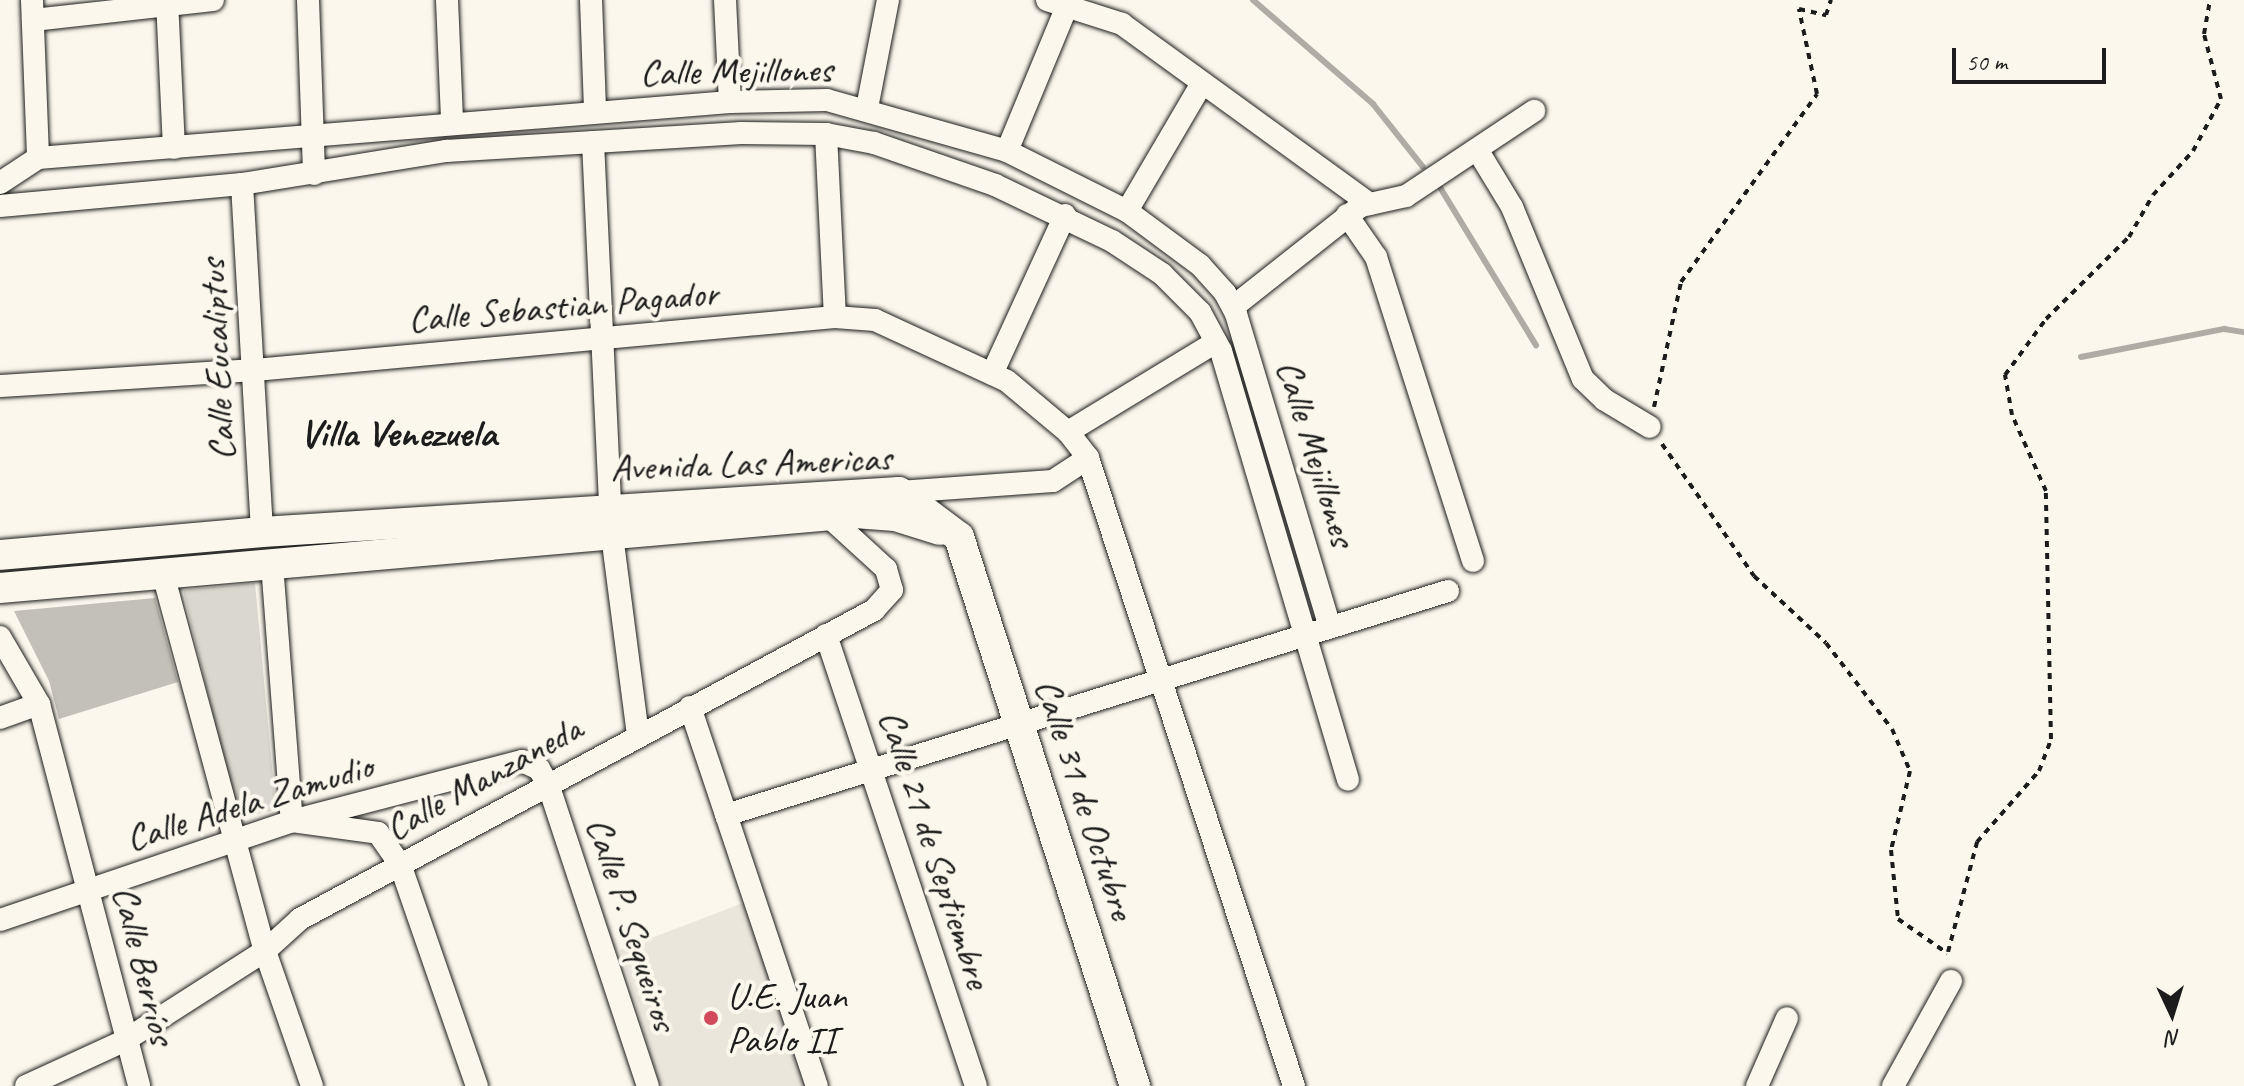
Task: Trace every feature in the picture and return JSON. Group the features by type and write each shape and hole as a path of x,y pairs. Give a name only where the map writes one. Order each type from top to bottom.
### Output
{"main road":[{"name":"Avenida Las Americas","path":"0,588 272,564 611,521 899,492 959,537"},
{"name":"Avenida Las Americas","path":"0,555 262,532 828,516 895,516 959,537"},
{"name":"Calle 31 de Octubre","path":"959,537 1135,1086"}],"street":[{"path":"38,158 32,10 213,0"},
{"path":"308,0 314,174"},
{"path":"447,0 452,121"},
{"path":"591,0 595,111"},
{"path":"725,0 730,102"},
{"path":"867,108 888,0"},
{"path":"168,3 174,148"},
{"path":"1007,151 1057,3 1122,24 1370,204"},
{"path":"1127,211 1202,83"},
{"name":"Calle Mejillones","path":"0,183 38,158 315,136 452,121 730,102 827,100 867,108 1007,151 1127,211 1200,265 1233,307 1330,627"},
{"path":"1233,307 1347,215 1370,204 1406,196 1534,111"},
{"name":"Calle Mejillones","path":"0,206 242,184 446,151 741,133 826,134 920,156 1065,215 1162,274 1200,312 1216,342 1348,780"},
{"path":"826,134 835,317"},
{"path":"593,142 606,338 611,521 638,734"},
{"path":"1478,151 1512,207 1583,379 1605,400 1650,427"},
{"name":"Calle Eucaliptus","path":"242,184 262,532"},
{"path":"992,374 1065,215"},
{"path":"1347,215 1376,257 1473,561"},
{"name":"Calle Sebastian Pagador","path":"0,386 255,370 835,317 875,320 992,374 1068,432 1088,458 1294,1086"},
{"path":"1068,432 1216,342"},
{"path":"899,492 1053,481 1088,458"},
{"name":"Calle Manzaneda","path":"26,1086 124,1041 265,951 300,919 638,734 874,610 892,590 886,569 828,516"},
{"path":"272,564 292,821 378,833 400,864 477,1086"},
{"path":"163,574 265,951 312,1086"},
{"path":"726,815 1448,591"},
{"name":"Calle 21 de Septiembre","path":"826,635 976,1086"},
{"name":"Calle Berríos","path":"0,637 39,704 124,1041 139,1086"},
{"path":"0,718 39,704"},
{"path":"690,707 817,1086"},
{"name":"Calle Adela Zamudio","path":"0,920 292,821 522,761 539,769 548,784"},
{"name":"Calle P. Sequeiros","path":"548,784 648,1086"},
{"path":"1893,1086 1951,981"},
{"path":"1757,1086 1787,1018"}],"path":[{"path":"1831,0 1826,15 1799,9 1817,94 1681,282 1650,427 1754,576 1826,643 1892,729 1910,771 1891,850 1898,919 1947,953"},
{"path":"1951,981 1947,953 1977,842 2039,771 2051,739 2046,491 2012,415 2005,375 2046,319 2129,237 2153,195 2193,151 2221,99 2204,34 2210,0"}],"shaded area":[{"path":"255,583 276,810 238,818 183,590"},
{"name":"U.E. Juan Pablo II","path":"743,903 805,1086 660,1086 620,950"}],"building":[{"path":"155,598 178,682 59,719 49,681 14,611"}],"waterway":[{"path":"1253,0 1373,104 1423,167"},
{"path":"1441,189 1536,345"},
{"path":"2081,357 2224,329 2244,332"}],"place":[{"name":"U.E. Juan Pablo II","path":"711,1018"}],"district":[{"name":"Villa Venezuela","path":"398,433"}]}
